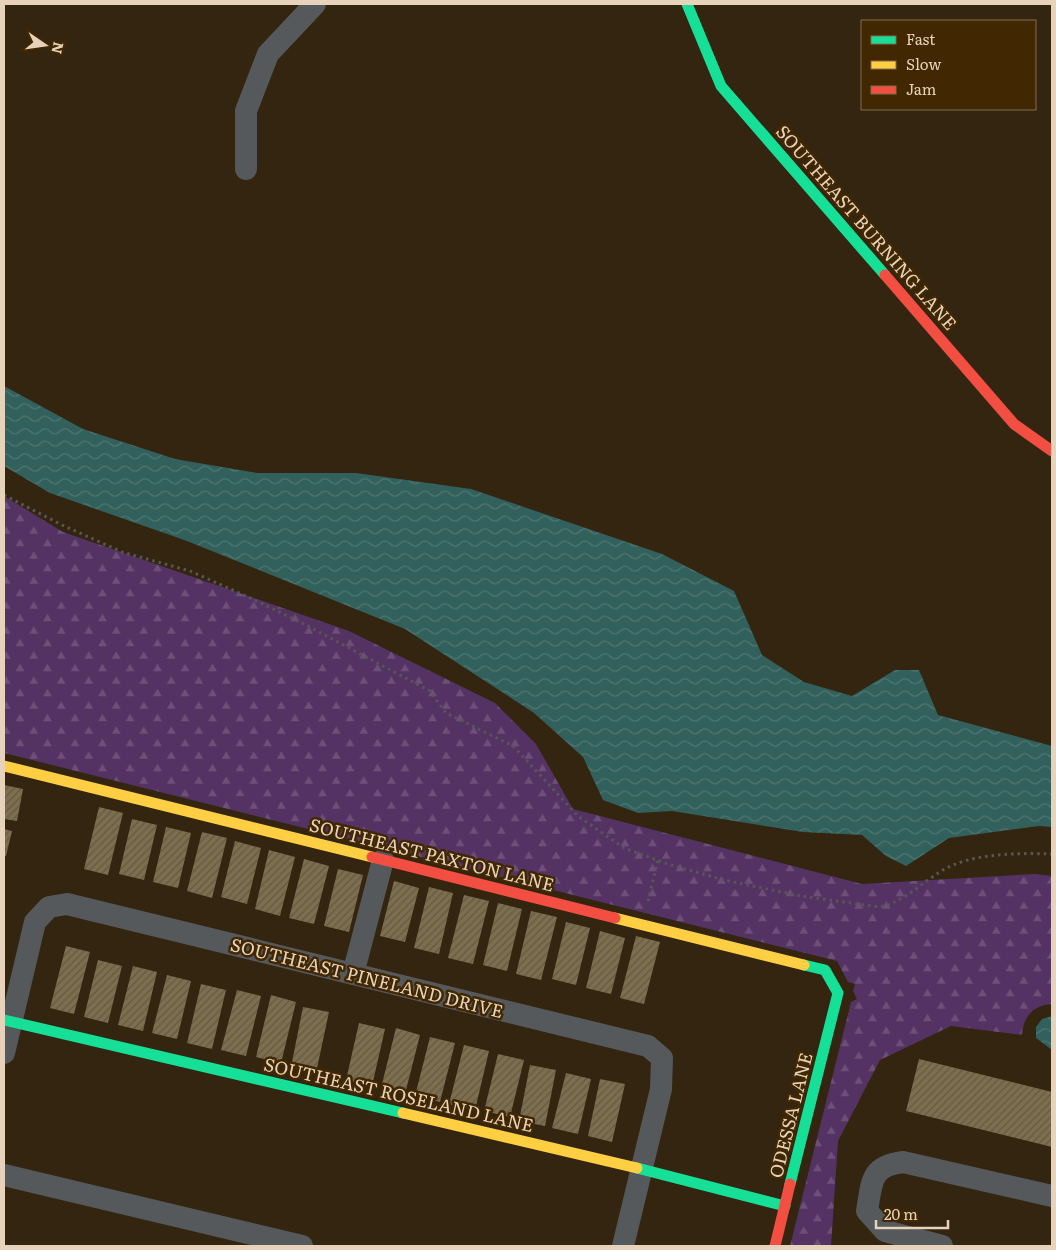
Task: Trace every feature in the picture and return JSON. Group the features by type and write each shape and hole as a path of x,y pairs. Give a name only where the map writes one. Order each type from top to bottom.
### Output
{"street":[{"path":"246,169 246,111 268,54 315,4"},
{"name":"SOUTHEAST BURNING LANE","path":"687,4 721,86 1014,424 1052,451"},
{"name":"SOUTHEAST PAXTON LANE","path":"4,766 825,970 838,993"},
{"path":"353,974 383,860"},
{"name":"SOUTHEAST PINELAND DRIVE","path":"8,1021 35,922 49,907 67,904 648,1046 662,1058 661,1089 641,1169"},
{"name":"ODESSA LANE","path":"776,1246 838,993"},
{"path":"4,1053 8,1021"},
{"name":"SOUTHEAST ROSELAND LANE","path":"8,1021 641,1169 785,1206"},
{"path":"942,1246 885,1231 867,1211 872,1179 886,1164 903,1162 1052,1196"},
{"path":"623,1246 641,1169"},
{"path":"4,1175 302,1246"}],"path":[{"path":"4,495 62,525 122,552 190,571 306,625 383,664 430,691 446,713 513,746 578,816 598,831 624,848 658,860 724,880 785,893 879,907 891,904 938,874 966,862 1024,854 1052,854"},
{"path":"642,924 658,860"}],"green space":[{"path":"4,496 63,532 349,631 495,703 536,744 573,809 862,884 1035,874 1052,876 1052,1004 1039,1007 1030,1013 1024,1023 1022,1035 951,1026 880,1060 838,1141 831,1246 790,1246 851,1002 857,999 853,991 855,984 848,982 837,961 4,753"}],"water":[{"path":"4,386 83,429 175,459 257,473 356,473 471,489 662,554 734,591 762,655 804,682 852,696 895,670 919,670 938,715 1052,746 1052,827 1039,826 949,838 906,866 886,856 862,835 803,832 672,811 638,813 603,800 583,757 534,713 405,629 187,541 50,493 4,466"},
{"path":"1052,1016 1052,1050 1036,1038 1036,1027 1042,1019"}],"building":[{"path":"4,785 23,789 17,821 4,819"},
{"path":"99,807 123,813 108,875 84,869"},
{"path":"132,819 157,825 144,880 119,874"},
{"path":"166,827 191,833 178,888 153,882"},
{"path":"4,829 12,831 6,856 4,856"},
{"path":"202,832 227,838 212,898 187,891"},
{"path":"235,841 261,848 247,904 221,897"},
{"path":"269,850 295,857 280,916 255,909"},
{"path":"304,859 329,866 314,924 289,918"},
{"path":"338,869 363,875 349,932 324,926"},
{"path":"394,881 419,888 405,942 380,936"},
{"path":"429,887 453,893 439,954 414,948"},
{"path":"464,895 489,901 473,964 448,958"},
{"path":"498,903 522,909 507,971 483,965"},
{"path":"531,911 557,917 541,980 516,974"},
{"path":"566,922 590,928 576,985 552,979"},
{"path":"600,931 625,938 611,994 586,988"},
{"path":"636,936 660,942 644,1004 620,998"},
{"path":"66,946 90,952 74,1014 50,1008"},
{"path":"98,960 122,966 108,1023 84,1017"},
{"path":"133,966 157,972 143,1031 118,1025"},
{"path":"167,975 191,981 177,1039 152,1033"},
{"path":"201,984 226,990 212,1049 187,1043"},
{"path":"237,990 261,996 246,1056 221,1050"},
{"path":"271,995 296,1002 281,1063 256,1057"},
{"path":"303,1007 329,1012 316,1073 291,1067"},
{"path":"359,1023 385,1029 372,1086 346,1080"},
{"path":"396,1028 420,1035 405,1094 381,1088"},
{"path":"430,1037 455,1043 440,1102 415,1096"},
{"path":"464,1045 489,1051 475,1110 449,1104"},
{"path":"498,1054 524,1060 510,1117 484,1111"},
{"path":"919,1059 1052,1092 1052,1147 906,1111"},
{"path":"530,1065 556,1070 545,1126 519,1121"},
{"path":"566,1073 591,1079 578,1134 552,1128"},
{"path":"600,1079 625,1084 612,1142 588,1136"}],"traffic: fast":[{"path":"687,4 721,86 885,275"},
{"path":"790,1184 838,993 825,970 804,965"},
{"path":"4,1020 403,1113"},
{"path":"637,1168 785,1206"}],"traffic: slow":[{"path":"4,766 372,857"},
{"path":"615,918 804,965"},
{"path":"403,1113 637,1168"}],"traffic: jam":[{"path":"885,275 1014,424 1052,451"},
{"path":"372,857 615,918"},
{"path":"775,1246 790,1184"}]}
